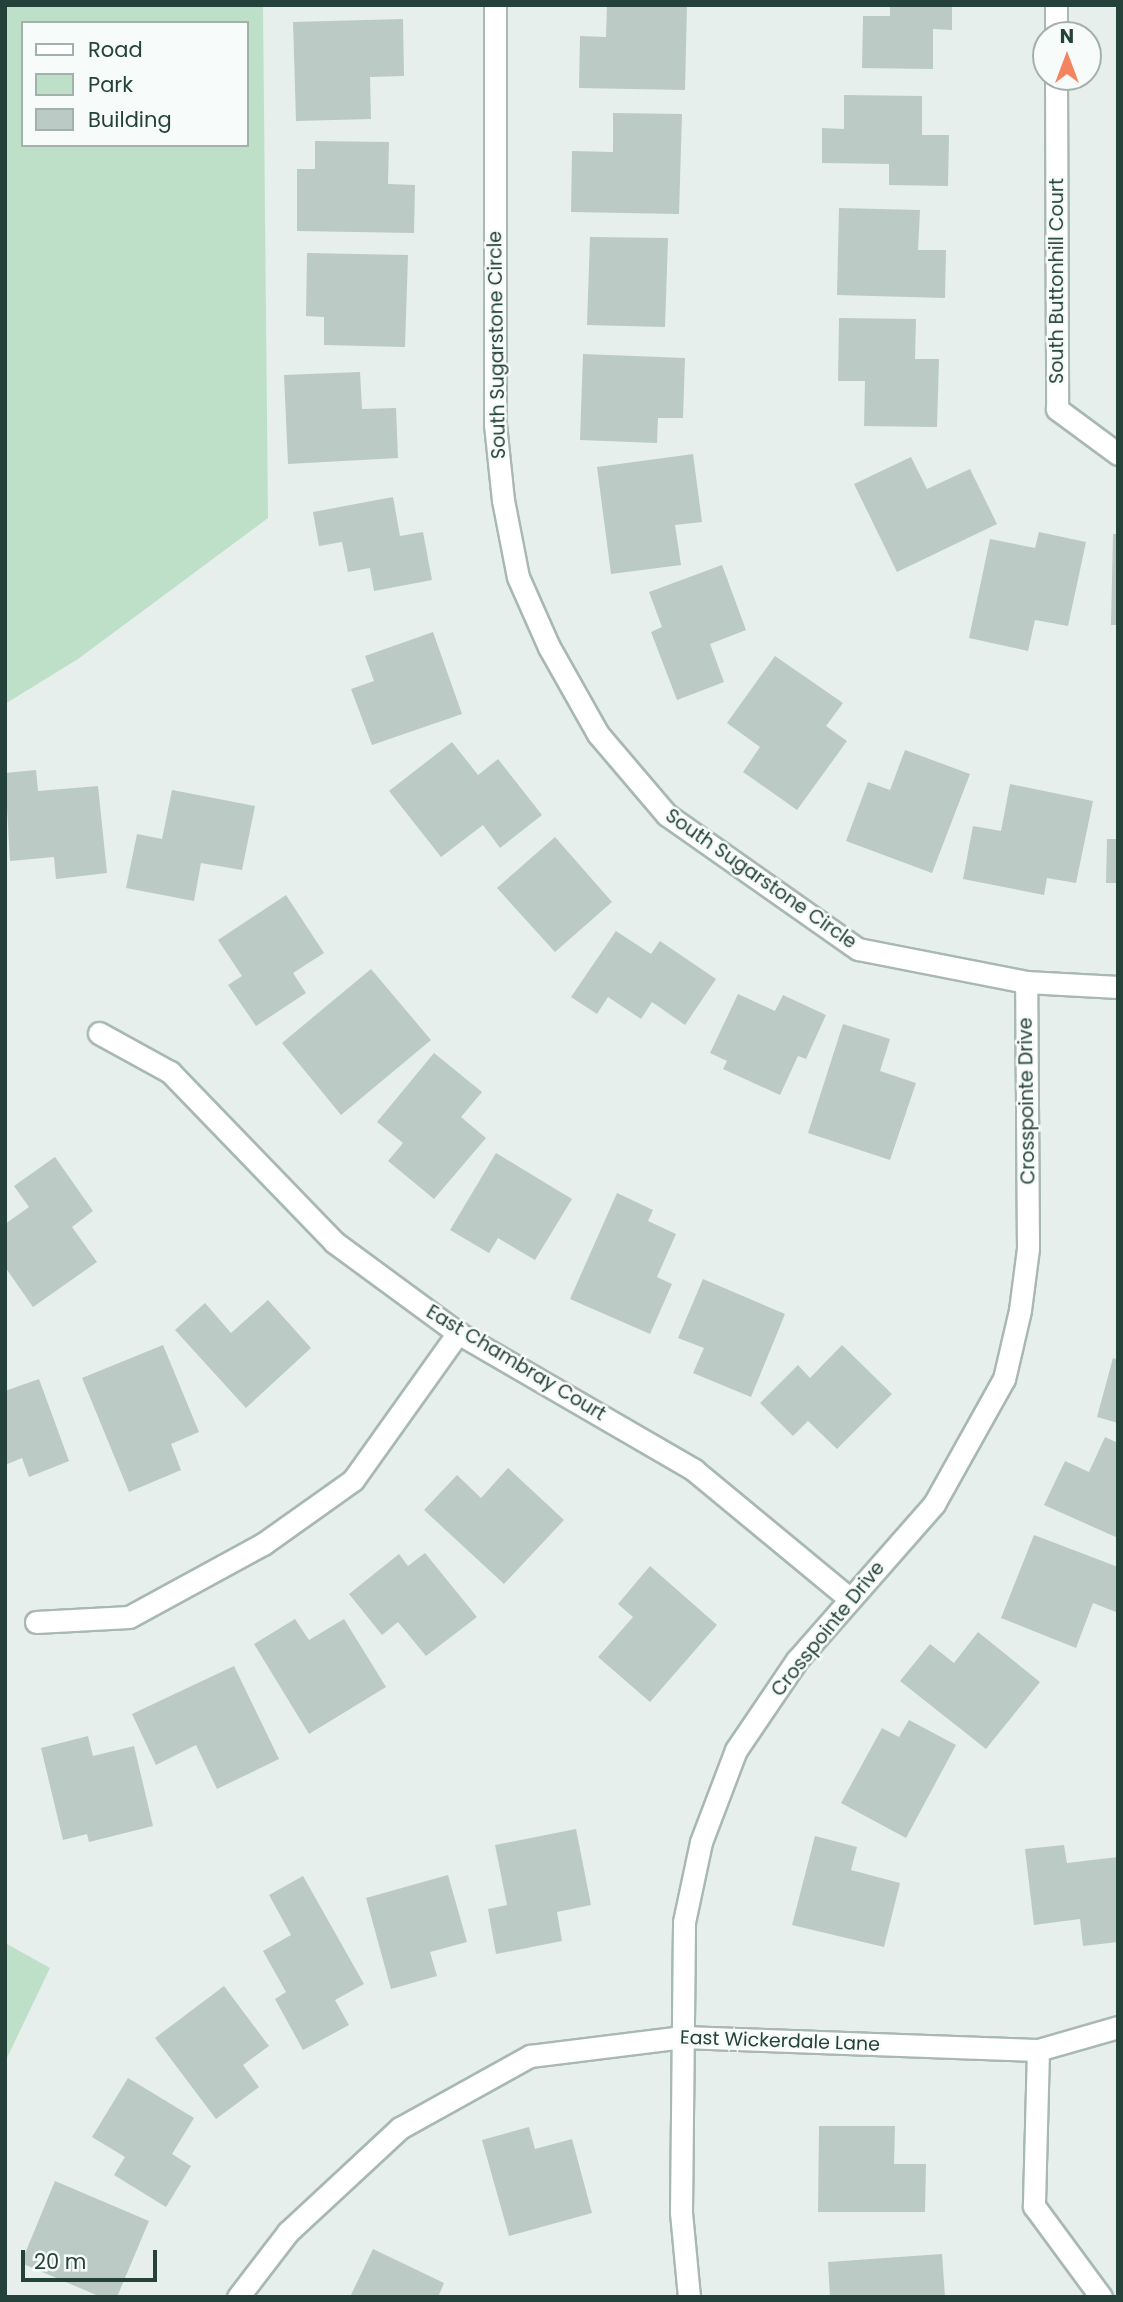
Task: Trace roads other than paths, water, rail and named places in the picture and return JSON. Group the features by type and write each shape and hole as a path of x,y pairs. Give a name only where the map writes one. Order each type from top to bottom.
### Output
{"street":[{"name":"South Sugarstone Circle","path":"495,5 495,424 519,577 549,647 598,734 667,815 858,949 1026,982 1118,987"},
{"name":"South Buttonhill Court","path":"1056,91 1057,409 1118,454"},
{"name":"Crosspointe Drive","path":"689,2297 681,2212 684,1922 701,1842 736,1750 797,1660 934,1504 1004,1379 1020,1310 1028,1248 1026,982"},
{"name":"East Chambray Court","path":"99,1033 170,1072 334,1242 458,1333 694,1470 850,1598"},
{"path":"36,1622 129,1617 263,1544 353,1479 458,1333"},
{"name":"East Wickerdale Lane","path":"238,2297 288,2232 400,2128 530,2056 683,2037 1038,2050 1118,2027"},
{"path":"1038,2050 1034,2206 1101,2297"}]}
